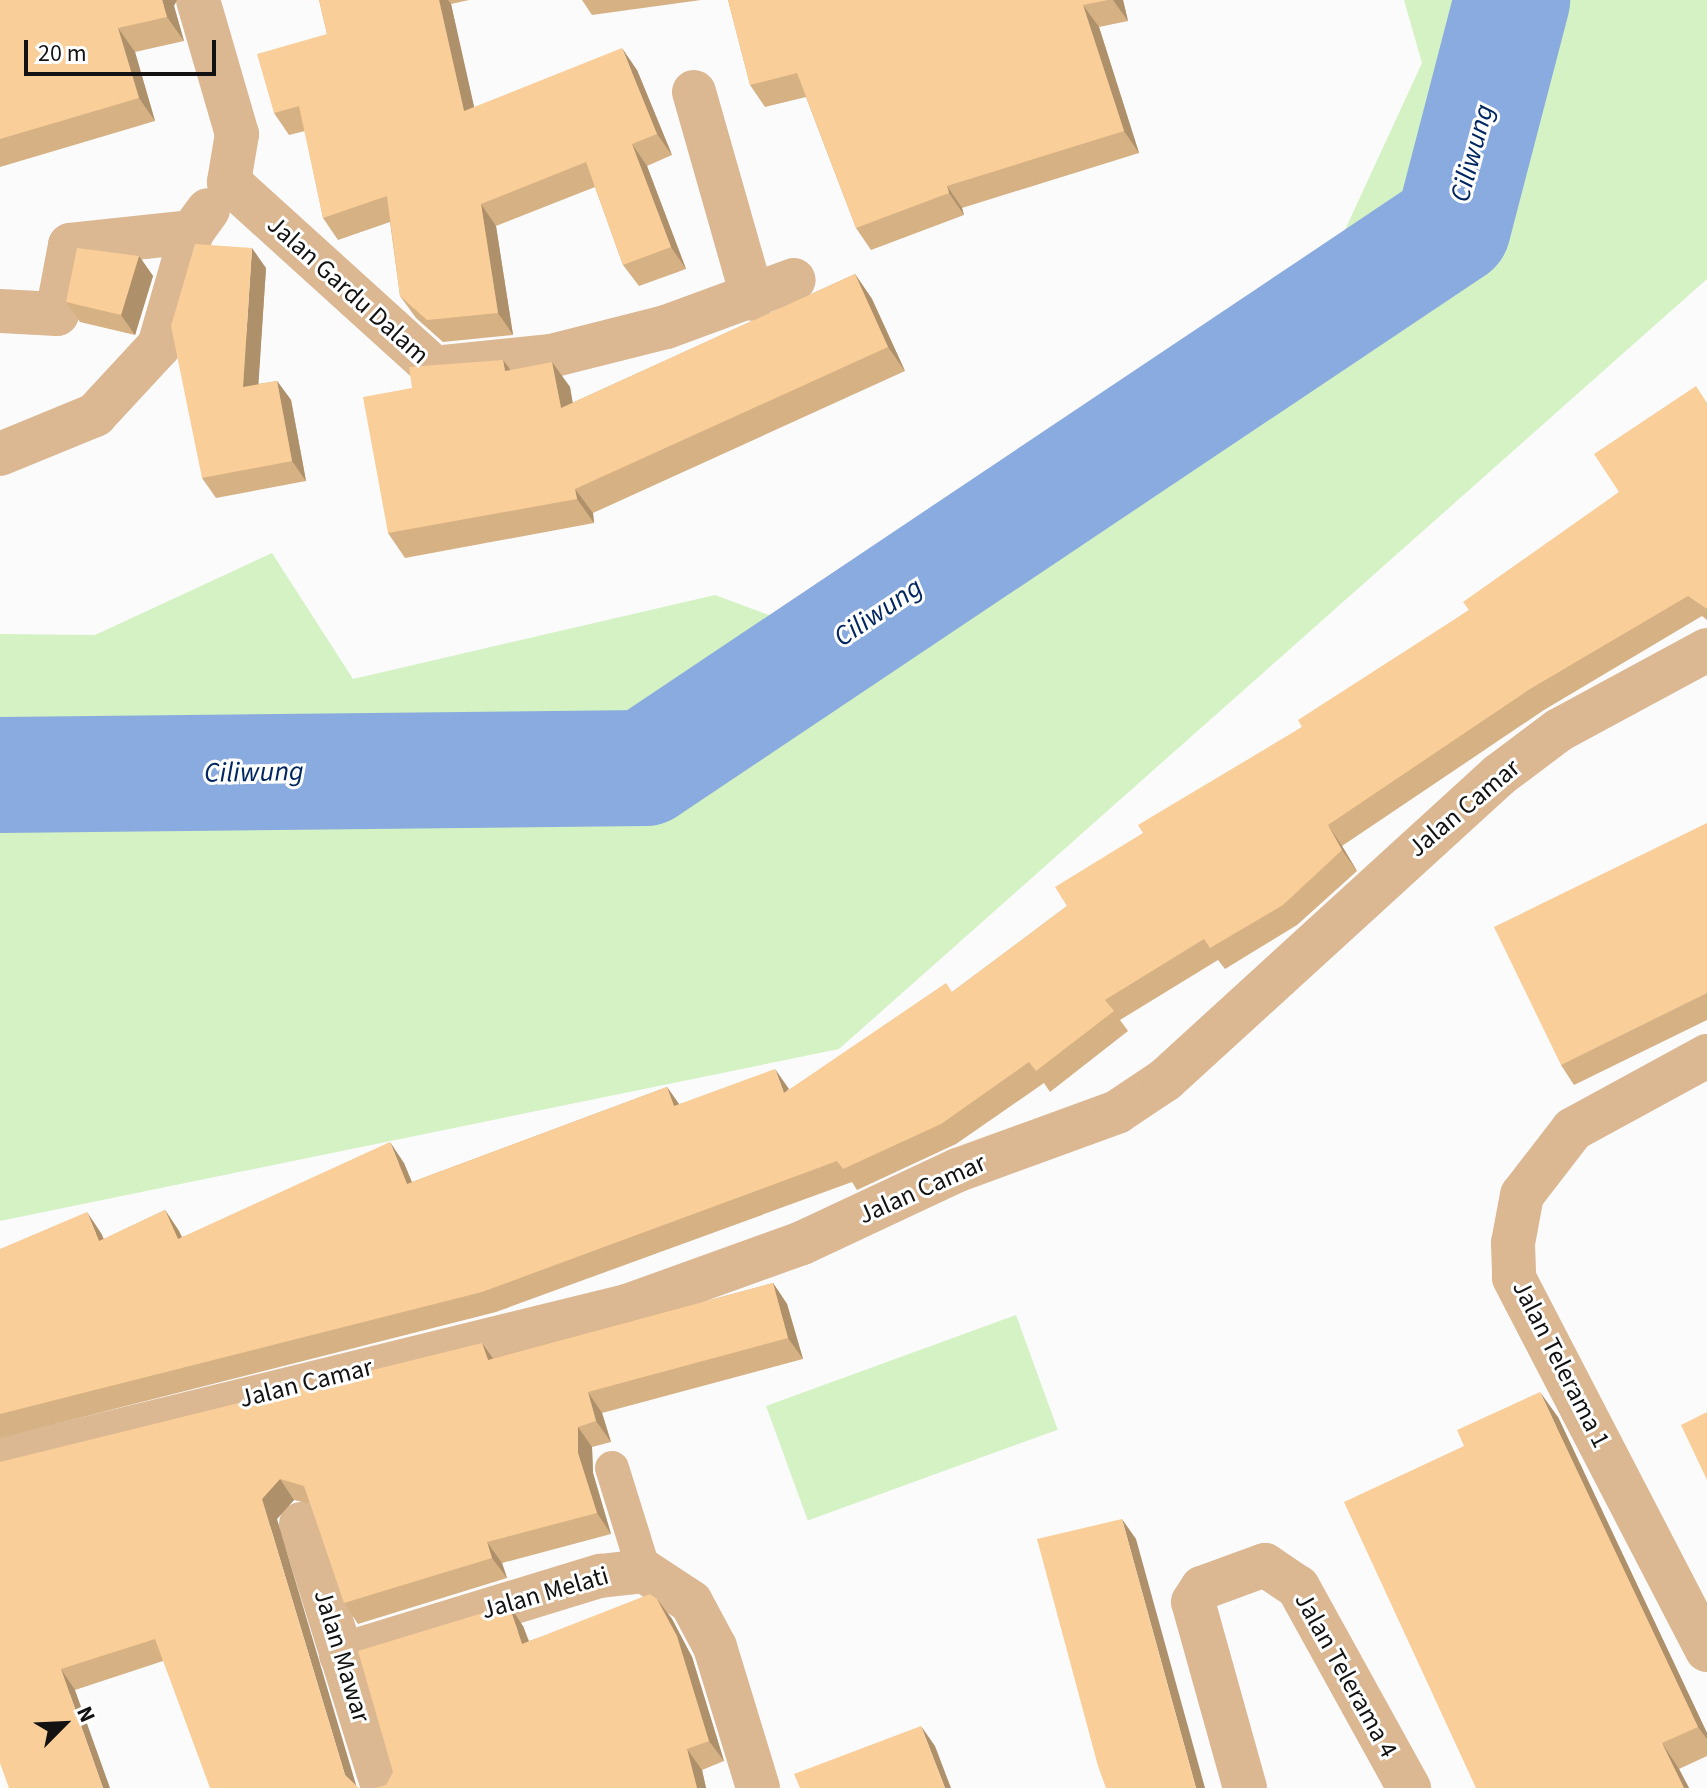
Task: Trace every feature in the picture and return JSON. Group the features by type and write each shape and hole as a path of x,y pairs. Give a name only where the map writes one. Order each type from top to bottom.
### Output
{"street":[{"path":"0,454 95,415 159,346 192,232 229,182 237,134 198,0"},
{"path":"694,92 753,299"},
{"name":"Jalan Gardu Dalam","path":"229,182 434,368 551,356 753,299 794,280"},
{"path":"0,311 57,314 70,245 192,232"},
{"name":"Jalan Camar","path":"0,1460 627,1306 802,1243 958,1170 1117,1112 1165,1080 1499,775 1559,730 1707,650"},
{"name":"Jalan Telerama 1","path":"1707,1056 1573,1129 1522,1195 1513,1243 1514,1278 1707,1650"},
{"name":"Jalan Mawar","path":"301,1524 383,1788"},
{"name":"Jalan Telerama 4","path":"1245,1788 1193,1602 1202,1588 1265,1565 1298,1587 1409,1788"},
{"name":"Jalan Melati","path":"341,1655 600,1576 644,1571 691,1602 715,1647 758,1788"}],"lane":[{"path":"612,1468 644,1571"}],"green space":[{"path":"1404,0 1707,0 1707,279 839,1049 0,1221 0,634 95,635 272,553 353,679 715,595 777,618 1024,539 1296,336 1422,63"},
{"path":"1016,1315 1058,1430 808,1521 766,1406"}],"building":[{"path":"0,0 162,0 167,17 118,28 139,98 0,139"},
{"path":"319,0 439,0 464,111 622,48 657,134 632,144 671,247 623,265 586,162 481,204 498,313 427,320 400,296 387,196 323,218 299,106 274,113 257,54 327,34"},
{"path":"728,0 1108,0 1083,5 1124,131 947,186 949,193 856,228 797,73 750,85"},
{"path":"195,244 252,248 243,387 277,381 292,461 202,478 171,326"},
{"path":"77,248 139,256 121,315 66,302"},
{"path":"855,274 888,347 575,489 577,499 388,533 363,397 412,388 409,367 503,360 505,371 552,362 561,408"},
{"path":"1696,386 1707,403 1707,609 1688,596 1530,689 1328,825 1342,850 1283,905 1210,948 1204,939 1105,1000 1114,1011 1036,1071 1029,1062 941,1124 843,1169 837,1161 482,1292 0,1414 0,1249 87,1212 99,1241 165,1210 178,1239 390,1142 407,1184 667,1087 674,1106 775,1069 784,1093 946,983 952,992 1067,906 1055,887 1143,833 1138,825 1302,727 1298,720 1469,610 1463,602 1619,492 1594,454"},
{"path":"1707,823 1707,993 1561,1065 1494,927"},
{"path":"773,1283 788,1338 588,1392 596,1421 578,1427 578,1453 597,1513 487,1542 492,1558 344,1603 304,1486 280,1479 262,1499 345,1775 359,1788 210,1788 155,1639 61,1669 103,1788 9,1788 0,1763 0,1462 482,1343 488,1360"},
{"path":"1540,1392 1698,1727 1662,1743 1684,1788 1476,1788 1344,1502 1464,1446 1457,1430"},
{"path":"1707,1412 1707,1480 1681,1425"},
{"path":"1122,1519 1196,1788 1106,1788 1098,1766 1037,1539"},
{"path":"650,1594 657,1599 677,1636 709,1741 687,1749 697,1788 375,1788 386,1785 393,1772 358,1651 509,1605 522,1644"},
{"path":"921,1726 945,1788 800,1788 794,1774"}],"waterway":[{"name":"Ciliwung","path":"0,775 645,768 1453,227 1512,0"}]}
